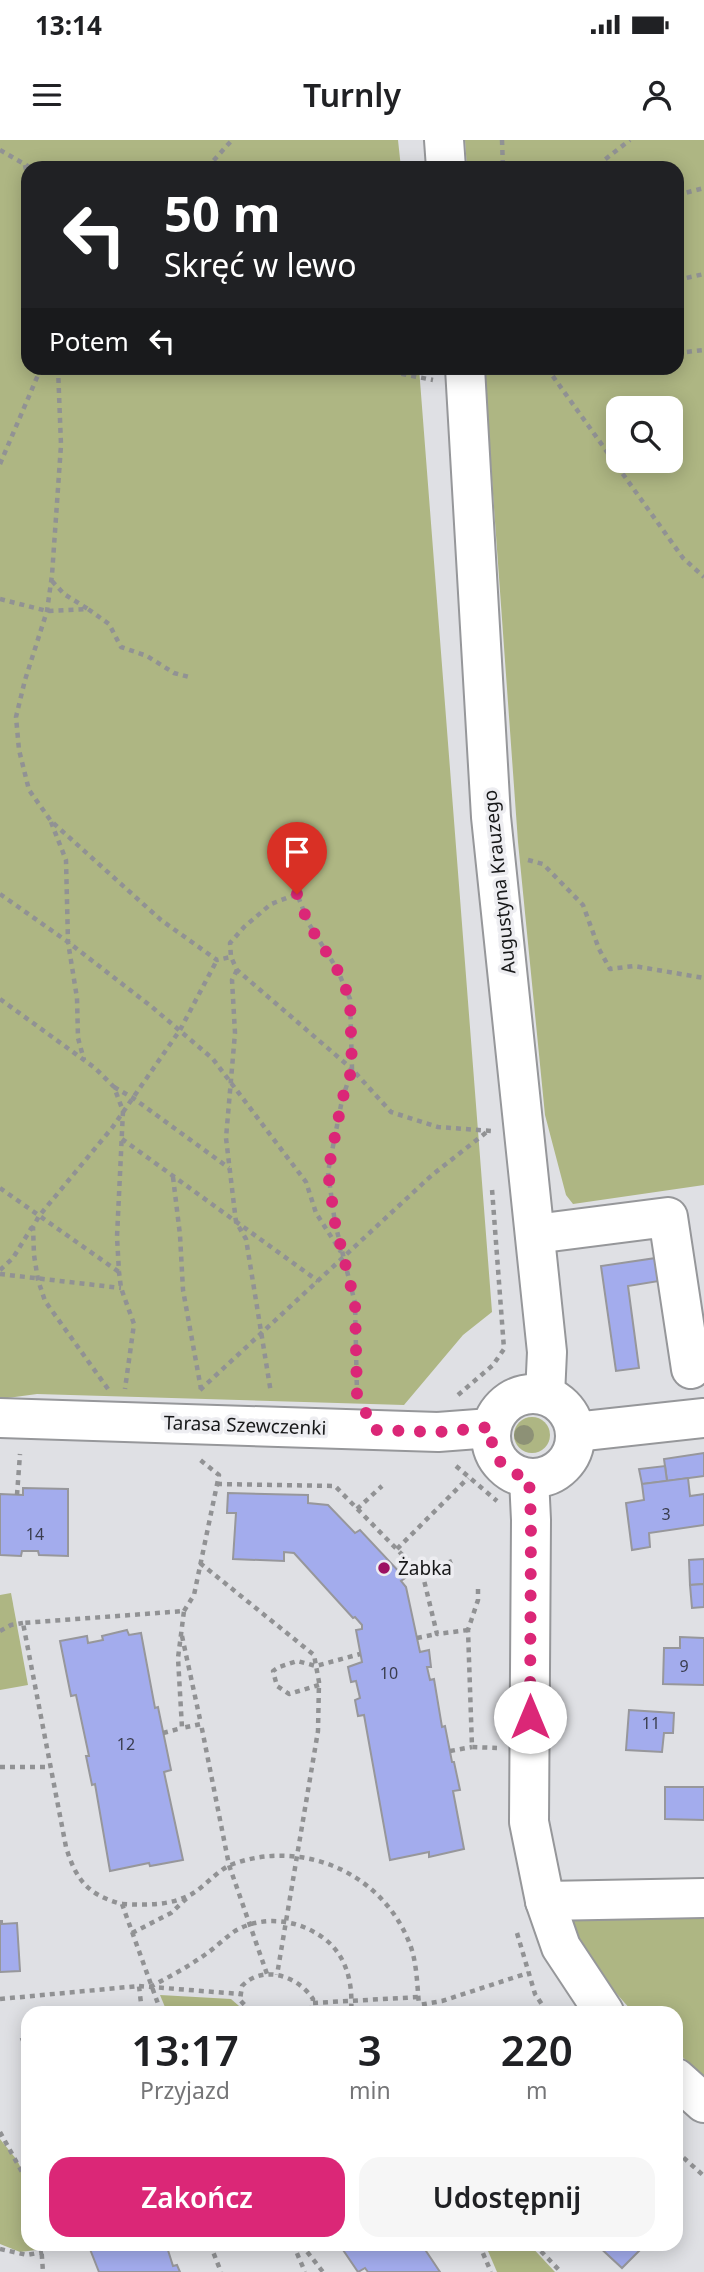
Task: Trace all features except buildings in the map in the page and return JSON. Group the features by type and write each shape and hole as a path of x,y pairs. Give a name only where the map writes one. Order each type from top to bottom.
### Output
{"street":[{"path":"444,140 446,161"},
{"name":"Augustyna Krauzego","path":"466,377 490,803 496,859 506,1131 535,1234 547,1352 545,1395"},
{"path":"535,1234 668,1217 691,1368"},
{"path":"531,1394 545,1395 566,1409 572,1419 574,1446 568,1460 558,1471 544,1477 515,1475 503,1467 495,1456 491,1427 496,1414 511,1400 531,1394"},
{"name":"Tarasa Szewczenki","path":"10,1430 122,1415 160,1422 374,1430 438,1432 491,1427"},
{"path":"575,1432 704,1418"},
{"path":"529,1478 529,1822 545,1901 561,1947 600,2006"},
{"path":"545,1901 704,1898"},
{"path":"683,2084 704,2104"}],"path":[{"path":"213,161 232,140"},
{"path":"502,140 503,161"},
{"path":"603,161 630,140"},
{"path":"0,150 21,162"},
{"path":"684,193 704,188"},
{"path":"684,278 704,274"},
{"path":"684,352 704,350"},
{"path":"0,464 38,375"},
{"path":"58,375 61,445 52,581 47,611 16,717 19,750 29,790 51,821 162,920 217,960 231,957"},
{"path":"445,375 466,377"},
{"path":"552,375 683,558 704,577"},
{"path":"52,581 64,594 109,624 121,647 147,656 174,673 189,677"},
{"path":"0,599 47,611 88,609"},
{"path":"51,821 66,860 68,942 77,998 78,1038 84,1060"},
{"path":"496,859 517,857 542,864 583,905 599,949 610,969 634,966 704,978"},
{"path":"0,894 68,942 213,1059 306,1182 316,1213 344,1258"},
{"path":"374,1430 357,1394 355,1303 335,1223 328,1172 342,1100 352,1069 350,999 337,969 309,925 297,894 271,904 230,943 231,957 237,970 352,1069 391,1112 438,1127 506,1131"},
{"path":"0,1272 13,1258 39,1216 113,1128 180,1030 217,960"},
{"path":"237,970 232,980 235,1033 226,1139 236,1222 246,1239 276,1426"},
{"path":"0,999 84,1060 114,1087 230,1168"},
{"path":"114,1087 123,1111 117,1237 119,1272 121,1288 134,1324 122,1415"},
{"path":"160,1422 201,1389 432,1175 506,1131"},
{"path":"122,1139 318,1281"},
{"path":"173,1176 183,1290 201,1389"},
{"path":"0,1188 119,1272"},
{"path":"33,1227 38,1280 45,1301 122,1415"},
{"path":"0,1272 38,1280 121,1288"},
{"path":"10,1430 16,1494"},
{"path":"182,1728 178,1658 184,1611 194,1595 219,1475 192,1453"},
{"path":"454,1465 500,1505"},
{"path":"397,1549 468,1478"},
{"path":"217,1484 335,1486 423,1576 437,1634"},
{"path":"357,1509 382,1486"},
{"path":"423,1576 452,1561"},
{"path":"200,1563 314,1655 319,1685 318,1731 277,1975"},
{"path":"471,1747 468,1630 478,1600 478,1589"},
{"path":"0,1631 23,1623 184,1611"},
{"path":"23,1623 66,1847 73,1868 82,1882 95,1893 122,1904 158,1905 190,1895"},
{"path":"417,1638 468,1630"},
{"path":"181,1633 229,1865 267,1974"},
{"path":"319,1685 289,1694 277,1686 273,1671 297,1661 316,1666 360,1654"},
{"path":"163,1732 201,1724"},
{"path":"450,1751 471,1747 499,1748"},
{"path":"0,1767 50,1767"},
{"path":"132,1933 171,1913 229,1865 265,1856 297,1855 342,1869 381,1899 409,1941 417,1974 419,2005 442,2001 528,1973"},
{"path":"122,1904 158,2006"},
{"path":"150,1987 200,1959 238,1930 250,1925 286,1921 306,1927 331,1944 348,1972 351,2006"},
{"path":"246,2006 240,2000 242,1986 256,1975 267,1974 295,1981 308,1990 312,2006"},
{"path":"0,1998 139,1986 240,1994"},
{"path":"139,1986 141,2006"},
{"path":"313,2003 419,1997"},
{"path":"0,2132 21,2170"},
{"path":"683,2157 704,2176"},
{"path":"0,2249 27,2255 43,2252 43,2272"},
{"path":"213,2251 221,2272"},
{"path":"296,2251 305,2272"},
{"path":"306,2251 323,2272"},
{"path":"483,2251 491,2272"},
{"path":"541,2251 561,2272"}],"green space":[{"path":"0,140 398,140 400,161 21,161 21,375 420,375 492,1312 463,1335 404,1405 37,1394 0,1399"},
{"path":"465,140 704,140 704,1185 573,1204 566,1195 545,1115 518,842 485,375 684,375 684,161 466,161"},
{"path":"532,1417 545,1422 550,1435 545,1448 532,1453 519,1448 514,1435 519,1422"},
{"path":"11,1593 28,1685 0,1690 0,1595"},
{"path":"704,1909 704,2077 683,2058 683,2006 628,2006 595,1966 567,1913"},
{"path":"160,1995 231,1999 239,2006 165,2006"},
{"path":"0,2139 21,2168 21,2251 28,2251 20,2252 0,2244"},
{"path":"488,2251 536,2251 555,2272 497,2272"}],"place":[{"name":"Żabka","path":"384,1568"}],"route":[{"path":"297,894 309,925 337,969 350,999 352,1069 342,1100 328,1172 335,1223 355,1303 357,1394 374,1430 438,1432 491,1427 495,1456 503,1467 515,1475 529,1478 530,1717"}]}
